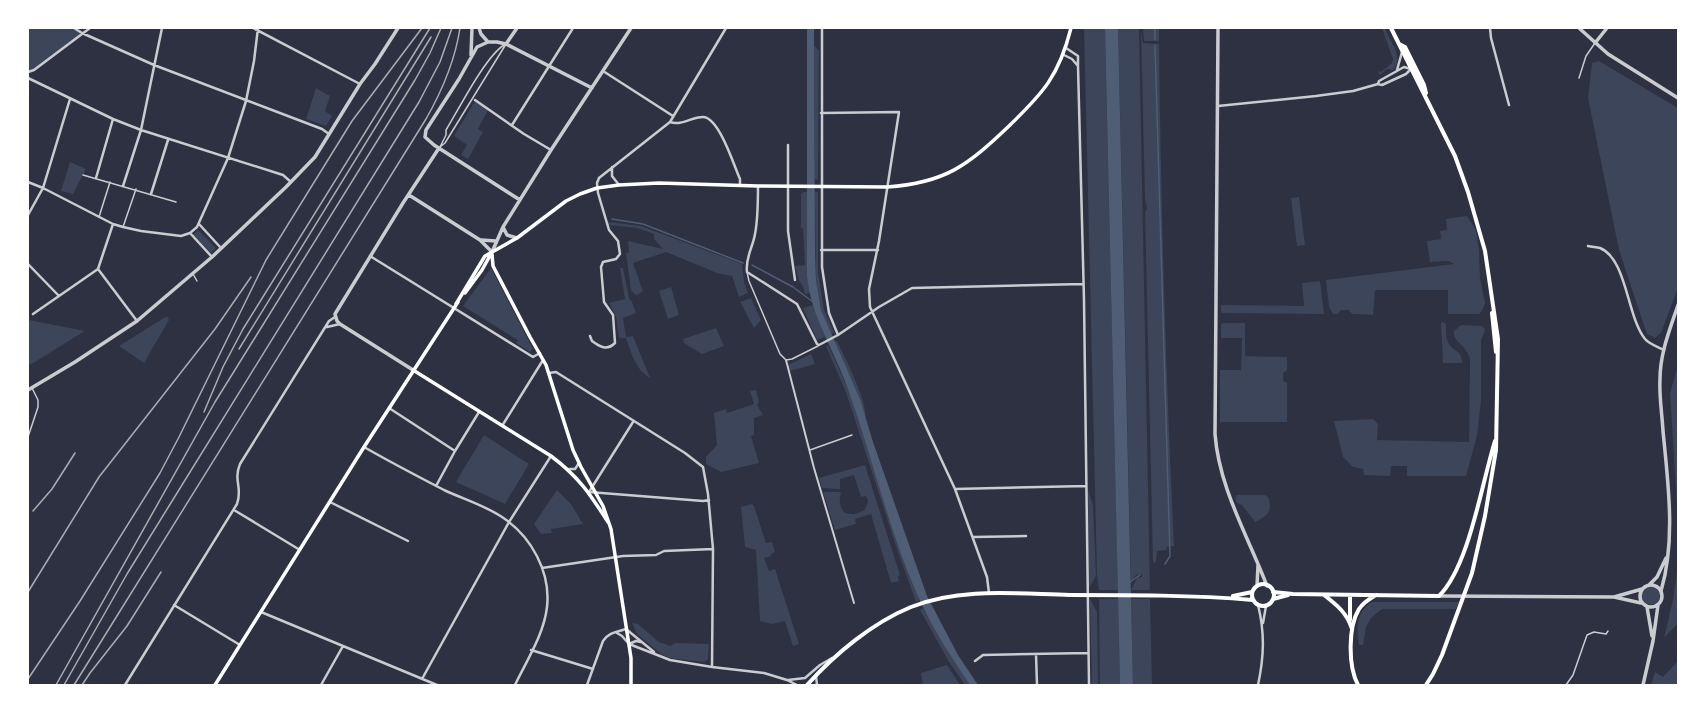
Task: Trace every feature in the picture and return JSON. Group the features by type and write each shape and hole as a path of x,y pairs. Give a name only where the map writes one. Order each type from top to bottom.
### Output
{"main road":[{"path":"455,306 480,262 485,256 517,238 566,201 597,188 619,185 696,183 758,186 887,187 928,181 950,172 969,162 1034,102 1046,88 1064,55 1071,28"},
{"path":"1391,28 1455,156 1468,192 1485,251 1492,296 1492,319 1498,377 1496,450 1472,573 1442,655 1426,685"},
{"path":"1399,44 1405,47 1424,85 1428,101"},
{"path":"215,685 413,370 455,306 487,263 492,252"},
{"path":"492,252 493,266 528,334 540,353 549,373 565,426 579,463 603,506 612,528 631,658 631,685"},
{"path":"480,262 493,266"},
{"path":"413,370 551,456 569,469 589,492 612,528"},
{"path":"1273,592 1323,595 1439,596 1450,584 1463,551 1496,435"},
{"path":"1229,597 1252,592 1257,586 1268,586 1273,592 1273,599"},
{"path":"1252,592 1252,600"},
{"path":"807,685 836,656 872,629 912,607 939,598 958,595 989,594 1152,595 1229,597 1252,600 1258,606 1266,606 1273,599 1293,594"},
{"path":"1323,595 1342,610 1350,622"},
{"path":"1350,595 1352,668 1358,685"},
{"path":"1352,629 1359,610 1363,604 1376,595"}],"street":[{"path":"74,28 154,65 329,134"},
{"path":"28,72 34,70 90,28"},
{"path":"122,186 141,130 162,28"},
{"path":"253,28 258,29 360,84"},
{"path":"28,390 75,362 137,321 212,257 291,182 315,157 360,84 398,28"},
{"path":"471,56 472,28"},
{"path":"479,28 481,34 488,42"},
{"path":"506,44 516,28"},
{"path":"512,125 573,28"},
{"path":"409,195 480,240 492,252 503,227 551,150 632,28"},
{"path":"590,336 592,342 606,348 611,347 615,343 613,315 604,302 601,267 603,262 616,259 620,254 618,241 609,230 597,188 599,178 670,122 726,28"},
{"path":"822,28 821,250 824,290 829,313 838,335"},
{"path":"1218,28 1216,452 1228,494 1268,586"},
{"path":"1490,28 1491,38 1509,105"},
{"path":"1579,28 1595,44 1608,54 1678,98"},
{"path":"1595,44 1607,28"},
{"path":"28,182 43,188 113,224 166,235 180,236 190,234 199,224 228,158 246,101 254,61 258,29"},
{"path":"520,200 439,148 425,137 425,132 459,79 471,56 477,47 482,43 497,42 506,44 592,88"},
{"path":"1066,48 1078,56 1089,685"},
{"path":"1397,70 1402,52"},
{"path":"1064,55 1072,59 1078,66"},
{"path":"1378,84 1379,80 1397,70 1404,67 1411,69"},
{"path":"1218,106 1353,91 1378,84 1382,85 1411,69"},
{"path":"603,71 674,116"},
{"path":"28,78 113,119 168,140 283,175 291,182"},
{"path":"28,216 43,188 70,99"},
{"path":"474,100 551,150"},
{"path":"821,113 899,112 878,250 869,289 870,308 955,489 987,577 989,594"},
{"path":"670,122 680,124 702,117 708,118 725,143 740,180 740,185"},
{"path":"96,178 113,119"},
{"path":"151,194 168,140"},
{"path":"788,145 788,231 795,280"},
{"path":"413,370 340,324 335,317 336,311 439,148"},
{"path":"612,167 612,176 619,185"},
{"path":"758,186 757,225 748,258 747,272 797,304 816,343 819,345 835,337 872,313 878,307 912,288 1083,284"},
{"path":"33,314 98,269 113,224"},
{"path":"199,224 221,248"},
{"path":"503,227 508,236 517,238"},
{"path":"190,234 212,257"},
{"path":"480,240 488,242 496,241"},
{"path":"1588,246 1599,248 1607,252 1616,263 1636,323 1645,339 1664,350"},
{"path":"821,250 878,250"},
{"path":"370,256 455,306 533,356 540,353"},
{"path":"28,264 59,296"},
{"path":"98,269 137,321"},
{"path":"1643,685 1653,641 1658,605 1662,599 1661,591 1668,552 1668,490 1659,389 1664,350 1678,305"},
{"path":"125,685 234,510 240,494 236,476 240,464 327,327 329,321 335,317"},
{"path":"327,327 340,324"},
{"path":"502,426 543,360"},
{"path":"786,360 814,468 854,603"},
{"path":"549,373 556,372 700,464 705,471 713,549 712,667"},
{"path":"389,408 455,451"},
{"path":"436,486 455,451 480,412"},
{"path":"633,422 591,486 589,492 606,492 702,501 709,500"},
{"path":"364,447 436,486 498,515 509,522 534,550 542,568 548,590 547,608 543,628 515,685"},
{"path":"422,679 509,522 551,456"},
{"path":"569,469 575,469 579,463"},
{"path":"955,489 1086,486"},
{"path":"330,502 408,542"},
{"path":"234,510 300,550"},
{"path":"973,537 1026,536"},
{"path":"542,568 617,557 656,554 664,551 713,549"},
{"path":"1641,602 1639,595 1660,572 1668,552"},
{"path":"1257,586 1258,564"},
{"path":"1648,585 1656,586 1661,591"},
{"path":"1439,596 1614,596 1642,590"},
{"path":"1614,596 1641,602 1647,607 1653,641"},
{"path":"1647,607 1651,608 1658,605"},
{"path":"174,606 240,646"},
{"path":"1258,606 1262,625 1263,660 1258,685"},
{"path":"1262,625 1266,606"},
{"path":"261,612 437,685"},
{"path":"587,685 606,636 612,633 617,633 626,629 657,654"},
{"path":"617,633 629,644 670,660 764,673 788,680 797,685"},
{"path":"629,644 636,641 643,642"},
{"path":"321,685 343,646"},
{"path":"531,650 593,669"},
{"path":"975,661 983,655 1088,653"},
{"path":"1036,654 1037,685"},
{"path":"788,680 805,678 820,665 836,656"},
{"path":"816,676 817,685"}],"lane":[{"path":"439,148 445,143 474,100 506,44"},
{"path":"439,148 446,135 446,130 487,63 497,50 506,44"},
{"path":"1579,78 1586,56 1595,44"},
{"path":"83,175 136,189 176,202"},
{"path":"99,217 110,182"},
{"path":"124,227 136,189"},
{"path":"747,272 748,281 780,354 786,360 792,359 819,345"},
{"path":"193,274 196,281"},
{"path":"28,437 38,408 38,400 32,388"},
{"path":"810,450 852,435"},
{"path":"1566,685 1573,676 1587,635 1594,632 1606,634 1608,631"}],"shaded area":[{"path":"28,28 74,28 82,33 34,70 28,72"},
{"path":"807,28 814,28 815,253 816,280 821,310 860,399 873,442 927,596 958,655 978,685 970,685 939,637 923,607 901,555 844,378 819,321 809,291 807,276"},
{"path":"1084,28 1105,28 1118,590 1099,590 1097,574"},
{"path":"1105,28 1118,28 1133,685 1120,685"},
{"path":"1118,28 1139,28 1150,590 1131,590 1137,578 1142,577 1142,574 1136,575 1131,582"},
{"path":"1143,28 1159,28 1159,41 1144,41"},
{"path":"1382,28 1385,28 1395,49 1397,60 1393,70 1387,69 1380,75 1378,72 1381,72 1392,63 1393,59"},
{"path":"1141,29 1143,43 1159,44 1164,295 1174,546 1166,547 1167,550 1157,551 1156,562 1153,563 1145,211 1147,209 1145,198"},
{"path":"814,46 819,50 818,180 815,179"},
{"path":"1599,61 1678,108 1678,288 1661,333 1655,338 1647,334 1619,250 1588,98 1592,63"},
{"path":"316,88 330,96 325,111 332,116 326,126 306,119"},
{"path":"475,101 488,110 478,129 483,132 468,159 461,155 467,145 454,136"},
{"path":"70,162 86,169 73,194 61,191"},
{"path":"803,192 807,192 807,276 810,293 805,294 803,286 799,281 795,266 805,265 803,228 801,228 801,194"},
{"path":"815,192 818,192 818,272 824,310 834,332 831,335 821,310 816,280"},
{"path":"1299,197 1305,245 1297,246 1291,198"},
{"path":"1467,216 1476,230 1479,250 1480,278 1485,303 1479,314 1448,314 1448,290 1375,290 1373,315 1352,314 1349,310 1341,310 1338,314 1333,314 1329,307 1326,280 1454,264 1449,261 1430,262 1427,241 1441,239 1440,231 1447,230 1446,219"},
{"path":"608,222 641,226 742,264 744,282 748,293 739,297 732,276 717,273 666,252 633,263 643,291 637,295 634,294 631,290 626,253 629,253 628,241 663,249 654,239 654,234 637,228 609,225"},
{"path":"198,230 216,248 211,253 193,235"},
{"path":"491,268 533,349 530,352 516,343 518,340 463,306"},
{"path":"620,268 623,268 629,298 636,313 623,318 626,337 633,336 650,378 645,375 638,366 626,338 619,338 616,316 609,303 625,299"},
{"path":"1320,281 1324,314 1221,312 1221,305 1304,306 1302,283"},
{"path":"671,287 679,315 668,319 659,291"},
{"path":"751,298 761,320 754,328 740,302"},
{"path":"813,305 825,337 817,340 803,308"},
{"path":"167,316 169,320 144,363 119,346"},
{"path":"29,320 85,331 30,365 28,361"},
{"path":"1443,322 1446,324 1448,342 1451,347 1461,356 1462,363 1443,363 1441,323"},
{"path":"1245,323 1245,356 1287,357 1287,370 1283,373 1283,381 1287,383 1287,422 1220,422 1220,370 1241,370 1242,338 1221,338 1221,324"},
{"path":"1461,325 1482,326 1485,329 1481,340 1481,401 1477,436 1466,476 1407,476 1407,466 1391,466 1390,476 1364,475 1363,469 1353,467 1343,457 1334,421 1373,419 1378,424 1377,440 1469,442 1470,359 1466,350 1454,335 1454,331"},
{"path":"716,328 724,346 702,354 684,343 683,339"},
{"path":"837,341 860,391 865,411 865,418 860,399 834,342"},
{"path":"828,345 849,391 894,531 920,600 916,602 897,549 846,392 826,346"},
{"path":"811,354 815,364 790,371 788,365"},
{"path":"1678,365 1678,522 1670,393"},
{"path":"756,390 759,402 757,405 763,415 754,418 754,435 751,436 759,463 721,472 706,464 706,457 717,445 714,413 726,409 727,413 754,404 750,391"},
{"path":"484,435 529,464 505,504 456,482"},
{"path":"865,465 900,575 898,576 899,581 891,583 871,514 855,519 856,524 835,530 823,492 841,492 840,504 845,513 856,514 865,510 868,501 866,496 861,497 854,475 840,479 840,489 822,488 819,478"},
{"path":"557,490 571,504 583,524 551,529 552,533 541,534 534,524"},
{"path":"1088,490 1093,505 1096,576 1089,588"},
{"path":"1237,495 1265,495 1268,497 1270,502 1268,513 1266,516 1255,522 1242,505 1237,503 1235,498"},
{"path":"752,504 754,506 766,543 772,542 775,552 771,554 771,556 764,558 769,571 775,569 799,644 793,646 785,621 772,624 760,621 756,550 745,547 741,507"},
{"path":"1678,564 1678,623 1664,638 1673,600"},
{"path":"1651,587 1657,590 1660,596 1657,602 1651,605 1645,602 1642,596 1645,590"},
{"path":"1090,599 1097,612 1098,685 1092,685"},
{"path":"1099,599 1118,599 1120,685 1100,685"},
{"path":"1131,599 1150,599 1152,685 1133,685"},
{"path":"1372,602 1459,602 1456,609 1382,609 1371,618 1366,627 1363,645 1359,645 1358,621 1363,611"},
{"path":"923,608 950,655 970,685 965,685 949,662 920,610"},
{"path":"632,623 638,624 659,642 670,646 675,643 709,644 708,659 704,662 670,658 661,654 637,634"},
{"path":"1678,661 1677,685 1651,685 1655,672 1663,677"},
{"path":"947,665 960,685 923,685 921,673"}],"waterway":[{"path":"1155,28 1155,40"},
{"path":"1155,45 1170,556 1165,564"},
{"path":"612,219 643,224 743,263"},
{"path":"752,265 793,287 813,302"},
{"path":"1130,582 1140,575"}],"railway":[{"path":"28,679 80,601 160,473 266,260 352,121 422,28"},
{"path":"204,412 223,367 243,329 430,28"},
{"path":"56,685 215,402 415,80 430,53 441,28"},
{"path":"64,685 127,574 419,102 440,62 452,28"},
{"path":"74,685 426,119 447,75 455,52 460,28"},
{"path":"239,349 431,37"},
{"path":"28,592 99,477 215,329 251,277"},
{"path":"33,511 52,489 75,453"},
{"path":"82,685 127,626 161,572"}]}
